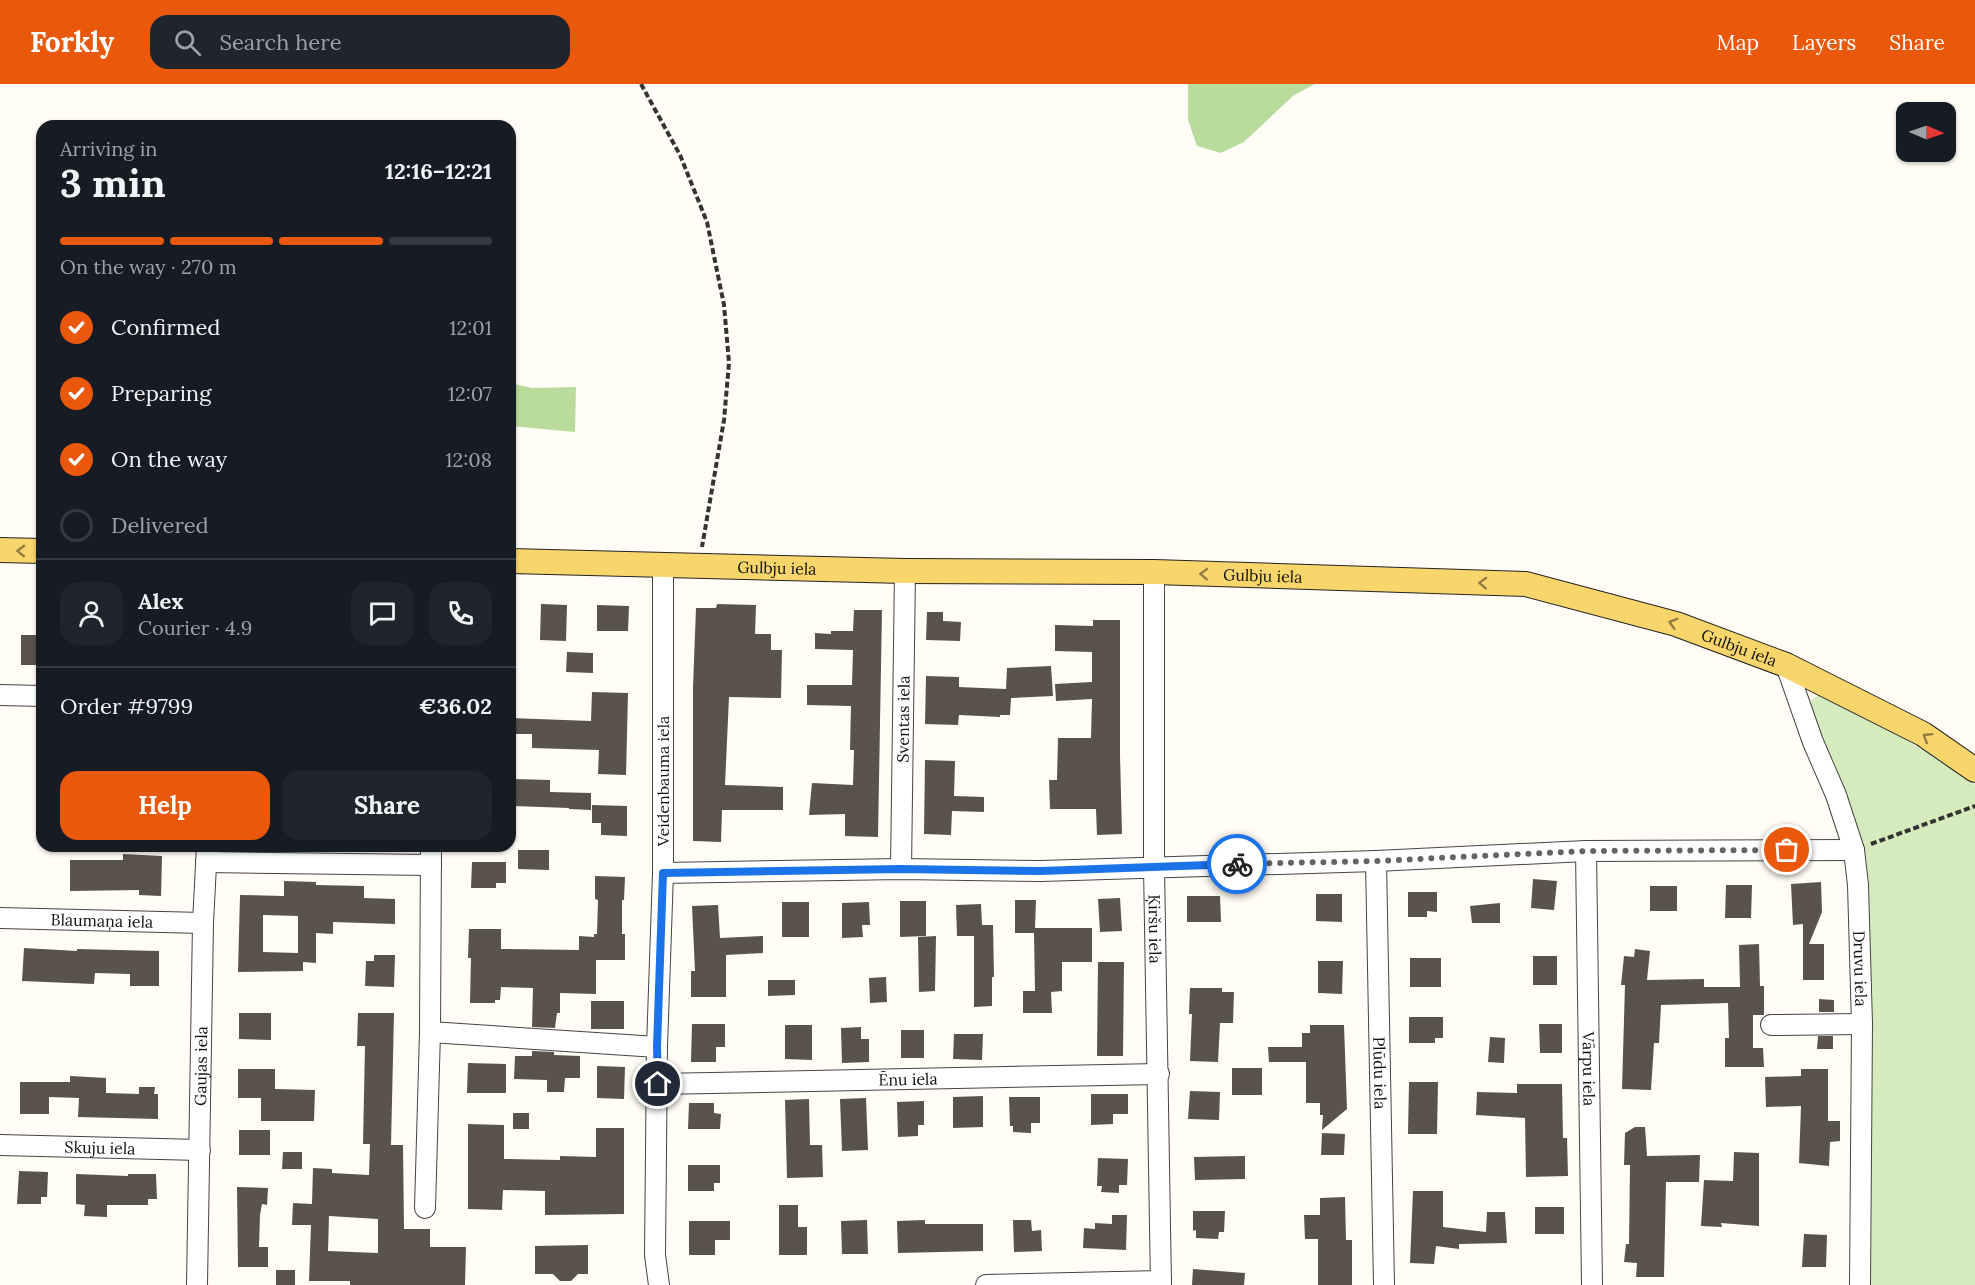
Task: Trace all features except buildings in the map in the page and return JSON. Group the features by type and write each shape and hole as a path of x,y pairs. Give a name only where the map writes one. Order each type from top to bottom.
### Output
{"main road":[{"path":"0,550 36,551"},
{"name":"Gulbju iela","path":"516,561 905,571 1154,572 1526,584 1676,624 1786,665 1923,734 1975,770"}],"street":[{"name":"Veidenbauma iela","path":"659,1285 655,1255 657,1047 663,873 663,565"},
{"name":"Sventas iela","path":"901,869 905,571"},
{"name":"Ķiršu iela","path":"1154,572 1154,866 1161,1283"},
{"name":"Druvu iela","path":"1786,665 1813,742 1836,795 1854,850 1858,885 1862,1024 1860,1285"},
{"path":"0,695 36,696"},
{"path":"663,873 901,869 1041,871 1376,861 1586,851 1854,850"},
{"name":"Vārpu iela","path":"1586,851 1592,1285"},
{"path":"207,854 431,856 430,1032 425,1208"},
{"name":"Gaujas iela","path":"197,1285 203,923 207,854"},
{"name":"Plūdu iela","path":"1376,861 1384,1285"},
{"name":"Blaumaņa iela","path":"0,918 203,923"},
{"path":"1771,1025 1862,1024"},
{"path":"430,1032 657,1047"},
{"name":"Ēnu iela","path":"658,1084 1159,1074"},
{"name":"Skuju iela","path":"0,1144 200,1150"},
{"path":"986,1285 1161,1283"}],"path":[{"path":"641,84 680,155 707,222 724,305 729,363 724,420 699,566"},
{"path":"1854,850 1975,806"}],"green space":[{"path":"1188,84 1315,84 1294,95 1244,142 1221,153 1197,146 1188,120"},
{"path":"516,384 532,388 576,387 575,432 516,427"},
{"path":"1820,694 1899,736 1938,759 1975,785 1975,1285 1871,1285 1872,1021 1864,870 1808,712 1811,700"}],"way so far":[{"path":"1237,864 1376,861 1586,851 1787,850"}],"route":[{"path":"658,1084 657,1047 663,873 901,869 1041,871 1237,864"}]}
